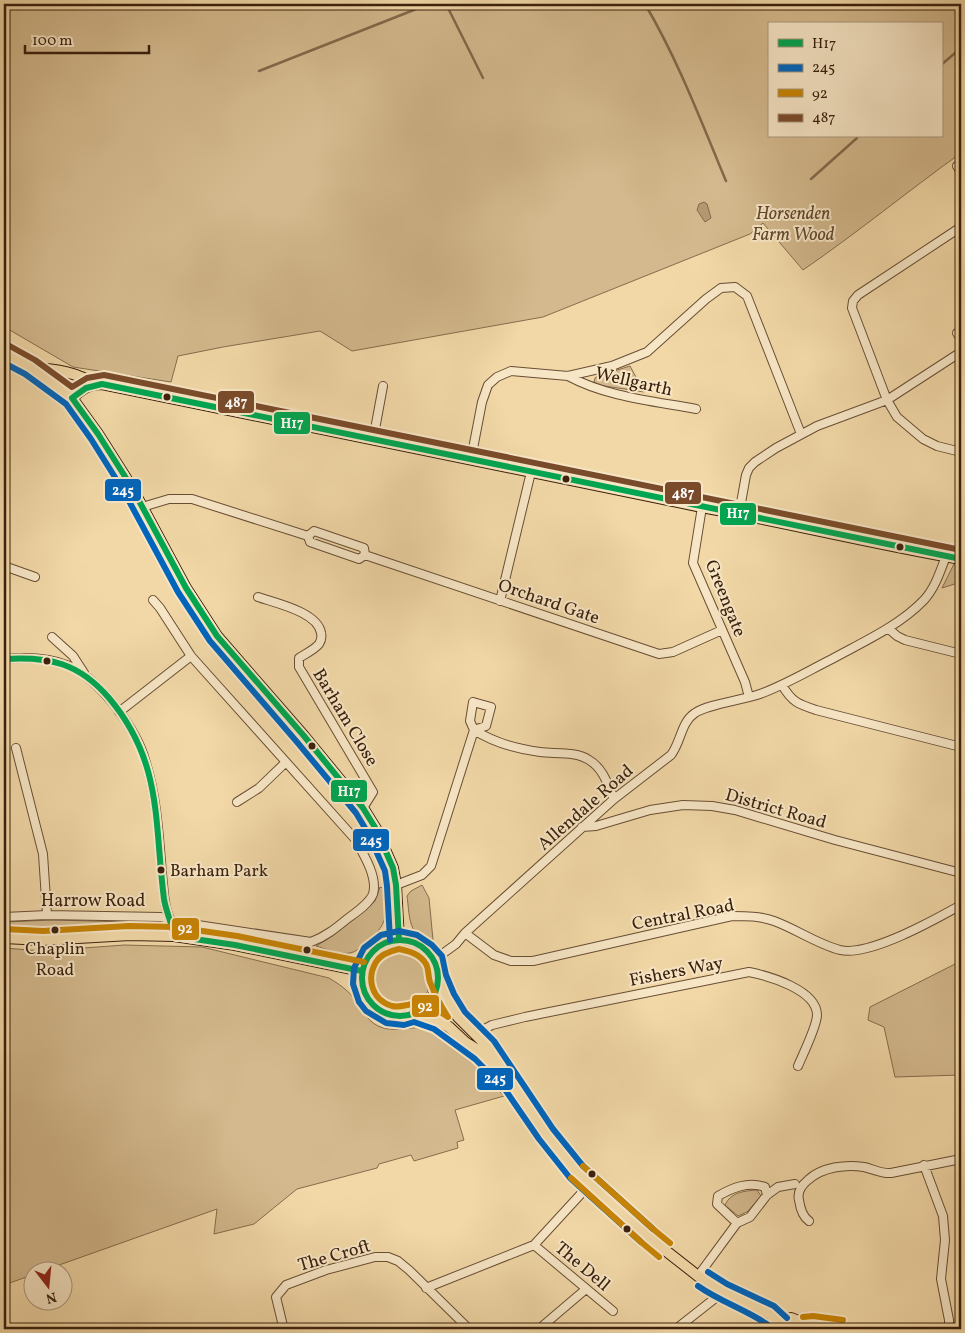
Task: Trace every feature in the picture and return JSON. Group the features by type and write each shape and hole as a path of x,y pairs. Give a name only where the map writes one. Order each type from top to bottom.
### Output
{"main road":[{"path":"4,353 30,367 72,398 98,434 144,509 186,588 217,636 304,736 363,808 376,829 393,868 396,885 399,940"},
{"path":"30,367 72,373 82,376 94,384"},
{"path":"72,398 84,387 94,384 111,386 961,559"},
{"name":"Harrow Road","path":"4,938 43,940 130,935 174,936 235,944 362,971"},
{"path":"438,978 428,1004 414,1013 396,1016 381,1011 373,1005 364,992 362,971 366,960 378,947 385,943 399,940 414,943 426,951 434,960 438,978 446,998 458,1017 487,1046 546,1134 568,1162 647,1236 698,1276 723,1292 770,1314 780,1326 786,1319 794,1318 801,1322 805,1328 813,1325 842,1329"},
{"path":"414,1013 449,1027 465,1042 481,1052 511,1082"}],"street":[{"path":"961,228 858,295 853,301 853,313 887,400 897,417 924,439 937,446 961,452"},
{"path":"471,459 482,402 488,385 497,377 511,371 568,376 612,366 647,352 721,288 735,287 747,296 801,434"},
{"path":"739,514 749,468 754,462 801,434 887,400 961,352"},
{"name":"Wellgarth","path":"568,376 604,392 696,409"},
{"path":"372,440 383,386"},
{"path":"500,601 531,472"},
{"name":"Orchard Gate","path":"144,509 169,499 192,499 308,536"},
{"name":"Greengate","path":"702,507 693,563 745,682 749,697"},
{"name":"Orchard Gate","path":"308,536 314,531 364,548 365,555"},
{"name":"Orchard Gate","path":"308,536 310,542 359,559 365,555"},
{"name":"Orchard Gate","path":"365,555 659,654 673,652 722,630"},
{"name":"Allendale Road","path":"434,960 456,944 465,933 614,799 671,755 677,747 686,720 696,712 749,697 782,685 888,628 906,616 924,600 934,586 946,556"},
{"path":"4,566 35,577"},
{"name":"Barham Close","path":"258,597 306,614 312,618 320,629 321,640 319,644 299,658 299,667 373,792 363,808"},
{"path":"153,600 191,656 286,762 259,788 237,802"},
{"path":"888,628 897,636 906,640 961,654"},
{"path":"52,637 73,656 85,675"},
{"path":"119,712 191,656"},
{"path":"4,659 40,657 61,663 85,675 100,687 133,732 145,759 152,787 165,903 171,919 174,936"},
{"path":"782,685 789,697 797,704 961,747"},
{"path":"396,885 422,875 431,866 474,730 488,739 523,749 574,755 589,760 600,770 614,799"},
{"path":"16,748 44,854 47,915"},
{"name":"Harrow Road","path":"4,917 47,915 161,917 178,922 311,942 321,938 349,918 368,901 373,895 374,885 368,863 355,839 286,762"},
{"name":"District Road","path":"582,827 596,826 650,810 682,805 712,806 735,810 834,840 961,873"},
{"name":"Central Road","path":"465,933 494,955 511,961 533,961 732,916 753,916 773,921 824,945 844,950 857,949 901,936 961,905"},
{"name":"Fishers Way","path":"475,1034 492,1025 526,1017 749,972 778,981 806,994 814,1005 817,1012 816,1021 798,1066"},
{"path":"809,1221 803,1214 798,1196 802,1185 810,1174 843,1166 864,1167 891,1173 961,1158"},
{"path":"924,1165 943,1216 945,1240 941,1279 950,1320 949,1329"},
{"path":"426,1288 534,1245 590,1184"},
{"path":"737,1223 717,1204 718,1196 734,1187 758,1184 765,1187 767,1196"},
{"path":"698,1276 737,1223 750,1217 767,1196 778,1188 795,1184"},
{"name":"The Dell","path":"534,1245 586,1290 613,1310"},
{"name":"The Croft","path":"283,1326 276,1297 286,1285 326,1270 375,1257 388,1257 398,1261 469,1329"},
{"path":"539,1329 586,1290"},
{"path":"676,1329 723,1292"}],"green space":[{"name":"Horsenden Farm Wood","path":"4,4 961,4 961,153 803,270 763,223 750,234 543,317 352,351 320,331 223,347 178,356 171,382 73,367 4,328"},
{"path":"630,366 644,392 598,385 594,382 598,376"},
{"path":"954,564 961,565 961,582 942,588"},
{"path":"422,885 429,898 433,940 428,940 417,934 411,925 407,896 411,891"},
{"path":"380,887 383,888 385,897 385,918 379,930 366,943 350,953 341,953 316,946 375,901"},
{"path":"53,920 166,923 167,928 33,932 4,930 4,922"},
{"path":"124,945 202,947 329,978 348,992 367,1017 378,1026 386,1029 428,1028 446,1034 504,1096 455,1110 464,1140 457,1142 458,1148 414,1161 411,1155 379,1164 377,1168 297,1189 254,1224 214,1234 217,1209 72,1260 22,1260 22,1279 4,1285 4,948 43,951"},
{"path":"392,947 404,947 421,956 428,967 430,979 428,991 421,1002 404,1011 392,1011 380,1006 371,997 366,985 366,973 371,961 380,952"},
{"path":"961,961 961,1075 895,1077 884,1027 868,1020 870,1007"},
{"path":"757,1190 761,1196 747,1212 738,1216 725,1205 734,1195"}],"shaded area":[{"path":"704,202 707,204 711,218 705,222 697,210 699,204"}],"waterway":[{"path":"259,71 429,4"},
{"path":"446,4 483,78"},
{"path":"645,4 679,69 726,181"},
{"path":"942,64 961,48"},
{"path":"811,179 857,138"}],"transit line":[{"name":"487","path":"8,345 35,360 72,387 87,378 104,375 961,550"},
{"name":"245","path":"4,363 25,374 66,404 91,439 123,490 178,592 210,641 356,813 368,833 385,871 390,940"},
{"name":"H17","path":"72,398 86,388 102,384 961,559"},
{"name":"H17","path":"72,398 98,434 131,486 186,588 217,636 304,736 363,808 376,829 393,868 396,885 399,940"},
{"name":"H17","path":"4,659 35,659 62,664 74,669 98,686 126,722 139,746 153,794 164,899 174,936"},
{"name":"92","path":"4,929 43,931 129,926 175,927 237,936 364,962"},
{"name":"245","path":"641,1242 570,1178 539,1139 504,1088 475,1059 434,1029 414,1022 404,1025 386,1023 366,1011 359,1002 353,984 354,968 364,948 381,935 399,931 417,935 432,945 442,956 446,975 454,994 465,1012 494,1041 553,1129 583,1166 653,1229"},
{"name":"H17","path":"174,936 235,945 362,971"},
{"name":"H17","path":"400,940 414,943 427,951 435,964 438,978 435,992 427,1005 414,1013 400,1016 386,1013 373,1005 365,992 362,978 365,964 373,951 386,943 400,940"},
{"name":"92","path":"399,949 414,954 424,961 427,966 429,980 448,1017 428,1007 419,1005 392,1006 385,1003 376,994 371,982 371,975 376,962 386,953 399,949"},
{"name":"92","path":"583,1166 670,1243"},
{"name":"92","path":"571,1178 659,1257"},
{"name":"245","path":"708,1272 727,1284 774,1306 787,1318"},
{"name":"245","path":"698,1286 756,1317 774,1329"},
{"name":"92","path":"803,1317 813,1316 843,1320"}],"place":[{"name":"Barham Park","path":"161,870"},
{"name":"Chaplin Road","path":"55,930"}]}
